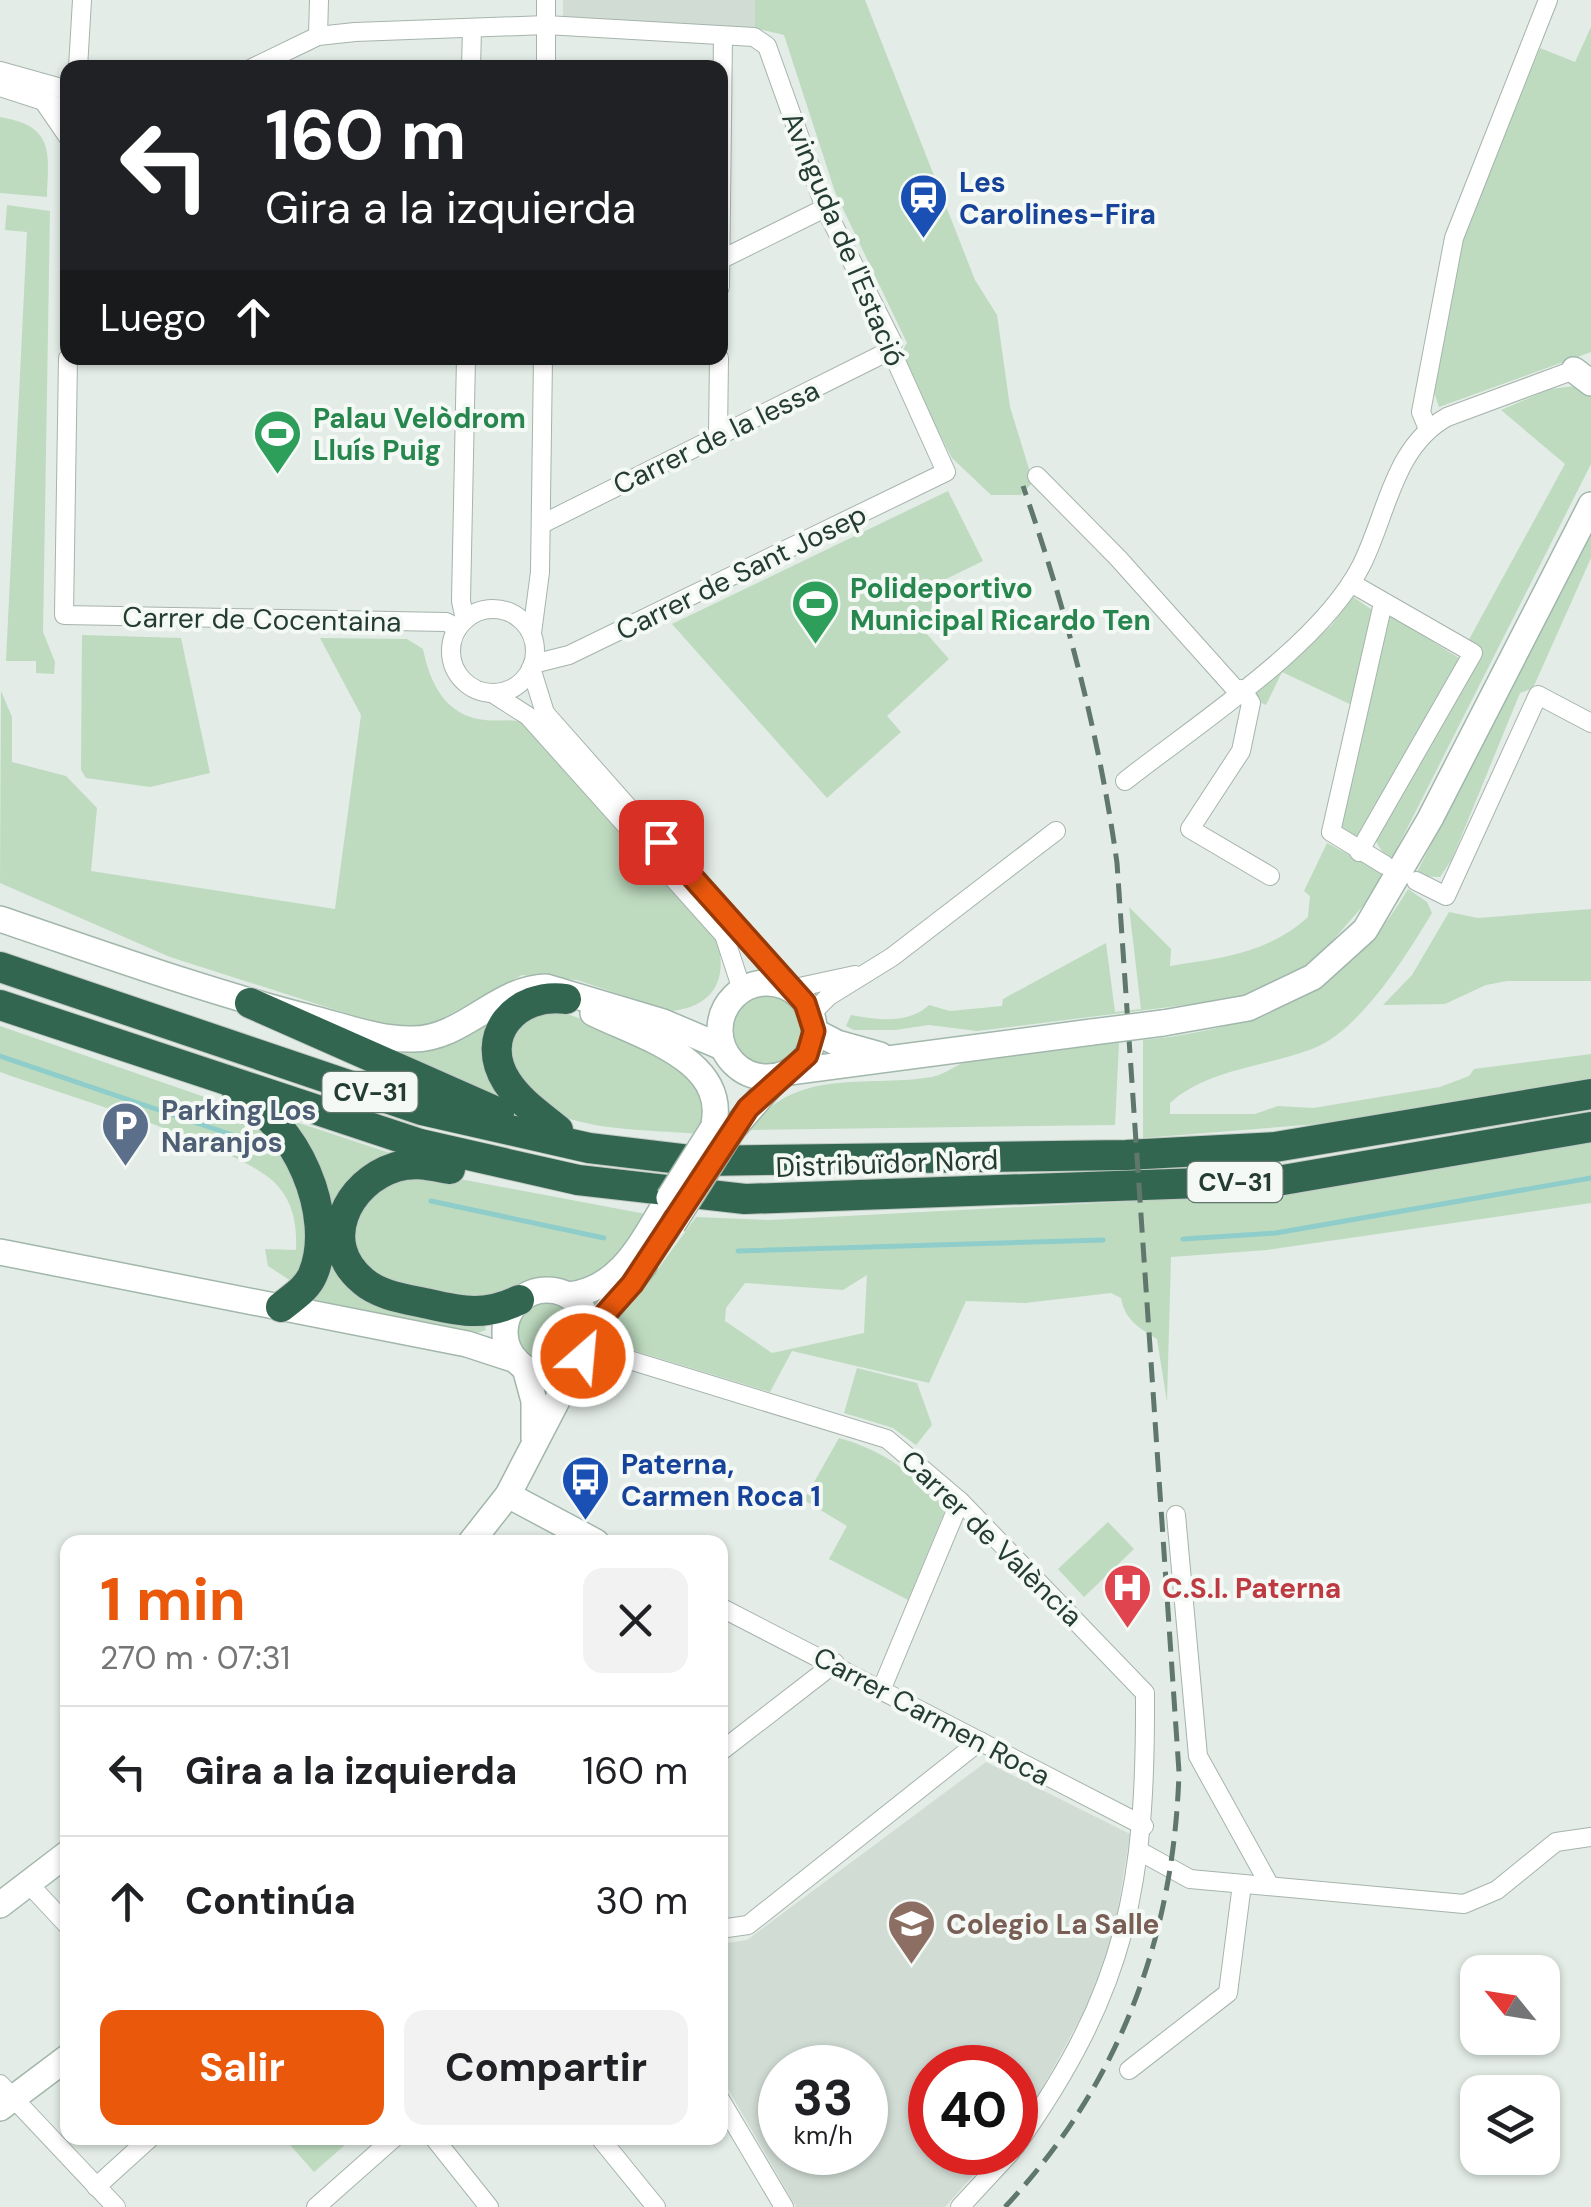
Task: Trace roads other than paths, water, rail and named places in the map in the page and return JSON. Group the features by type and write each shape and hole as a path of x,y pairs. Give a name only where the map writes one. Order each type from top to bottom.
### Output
{"highway":[{"name":"Distribuïdor Nord","path":"0,967 422,1110 589,1148 698,1161 1126,1156 1275,1147 1591,1093"},
{"path":"558,1130 521,1100 496,1058 500,1034 512,1012 530,1000 566,999"},
{"path":"250,1002 495,1112 558,1130 702,1143 752,1158"},
{"name":"Distribuïdor Nord","path":"0,1005 420,1144 578,1180 745,1199 1283,1180 1591,1125"},
{"path":"136,1050 166,1073 252,1103 284,1128 304,1166 319,1240 312,1277 281,1307"},
{"path":"512,1313 498,1310 472,1314 386,1294 364,1282 344,1254 344,1208 374,1177 419,1163 574,1193 638,1188"}],"street":[{"path":"78,60 82,0"},
{"path":"318,36 319,0"},
{"path":"546,0 546,60"},
{"path":"1428,430 1421,412 1454,238 1548,0"},
{"path":"268,60 318,36 546,25 723,36 723,60"},
{"path":"471,60 472,28"},
{"name":"Avinguda de l'Estació","path":"723,36 754,38 767,46 825,208 893,343 891,350 946,472"},
{"path":"0,71 60,88"},
{"path":"0,87 60,106"},
{"path":"44,102 60,125"},
{"path":"728,256 825,208"},
{"name":"Carrer de la Iessa","path":"542,524 891,350"},
{"name":"Carrer de Cocentaina","path":"68,365 64,615 462,624"},
{"path":"466,365 462,624 451,649 458,674 467,684 492,693 528,716 724,934 742,990"},
{"path":"544,365 542,524 532,666 546,713 789,988 813,1022 838,1043 885,1056"},
{"path":"718,436 719,365"},
{"path":"1125,781 1315,627 1350,583 1403,462 1428,430 1447,417 1587,371"},
{"name":"Carrer de Sant Josep","path":"532,666 569,655 946,472"},
{"path":"1037,476 1250,703 1242,751 1190,829 1270,876"},
{"path":"0,919 250,1002 389,1038 416,1040 450,1032 531,987 573,992 663,1022 728,1055 754,1076 885,1056 1163,1024 1248,1008 1312,977 1366,930 1430,819 1591,505"},
{"path":"512,613 540,572"},
{"path":"1350,583 1472,654 1359,852"},
{"path":"1383,603 1331,832 1385,865"},
{"path":"462,624 484,609 512,613 532,633"},
{"path":"492,693 518,685 532,666"},
{"path":"1416,881 1446,896 1538,694 1591,723"},
{"path":"467,1344 543,1289 569,1295 601,1288 617,1276 664,1222 669,1198 723,1129 807,1055 813,1022 865,972 892,957 1056,831"},
{"path":"663,1022 724,1012 742,990 768,983 789,988 865,972"},
{"path":"566,999 601,1003"},
{"path":"566,999 688,1061 704,1074 723,1129"},
{"path":"477,1535 508,1495 585,1347 632,1284 664,1222 723,1129 734,1083 724,1012"},
{"path":"0,1252 467,1344 552,1374 585,1347 588,1317 569,1295"},
{"path":"512,1313 520,1364 534,1401 534,1448"},
{"name":"Carrer de València","path":"585,1347 888,1438 960,1501 1145,1692 1144,1826"},
{"path":"508,1495 583,1535"},
{"path":"882,1688 960,1501"},
{"path":"1176,1515 1198,1756 1270,1886"},
{"name":"Carrer Carmen Roca","path":"728,1611 1144,1826"},
{"path":"728,1746 835,1663"},
{"path":"728,1928 748,1924 980,1741"},
{"path":"1038,2114 1062,2080 1096,2016 1122,1943 1144,1826"},
{"path":"1140,1852 1190,1879 1464,1904 1497,1890 1556,1842 1591,1837"},
{"path":"0,1905 60,1859"},
{"path":"28,1883 60,1917"},
{"path":"1130,2070 1228,1992 1242,1884"},
{"path":"60,2061 4,2097 116,2207"},
{"path":"728,2112 784,2207"},
{"path":"96,2186 142,2145"},
{"path":"316,2207 386,2145"},
{"path":"440,2145 489,2207"},
{"path":"606,2145 650,2200 629,2207"},
{"path":"960,2207 990,2175"}],"waterway":[{"path":"0,1056 250,1141"},
{"path":"1183,1239 1276,1233 1591,1178"},
{"path":"431,1201 604,1238"},
{"path":"738,1251 1103,1240"}],"railway":[{"path":"1005,2207 1080,2111 1133,2006 1166,1893 1179,1772 1117,863 1101,767 1079,672 1023,486"}],"place":[{"name":"Les Carolines-Fira","path":"924,240"},
{"name":"Palau Velòdrom Lluís Puig","path":"278,476"},
{"name":"Polideportivo Municipal Ricardo Ten","path":"815,646"},
{"name":"Parking Los Naranjos","path":"126,1168"},
{"name":"Paterna, Carmen Roca 1","path":"586,1522"},
{"name":"C.S.I. Paterna","path":"1127,1630"},
{"name":"Colegio La Salle","path":"911,1966"}]}
